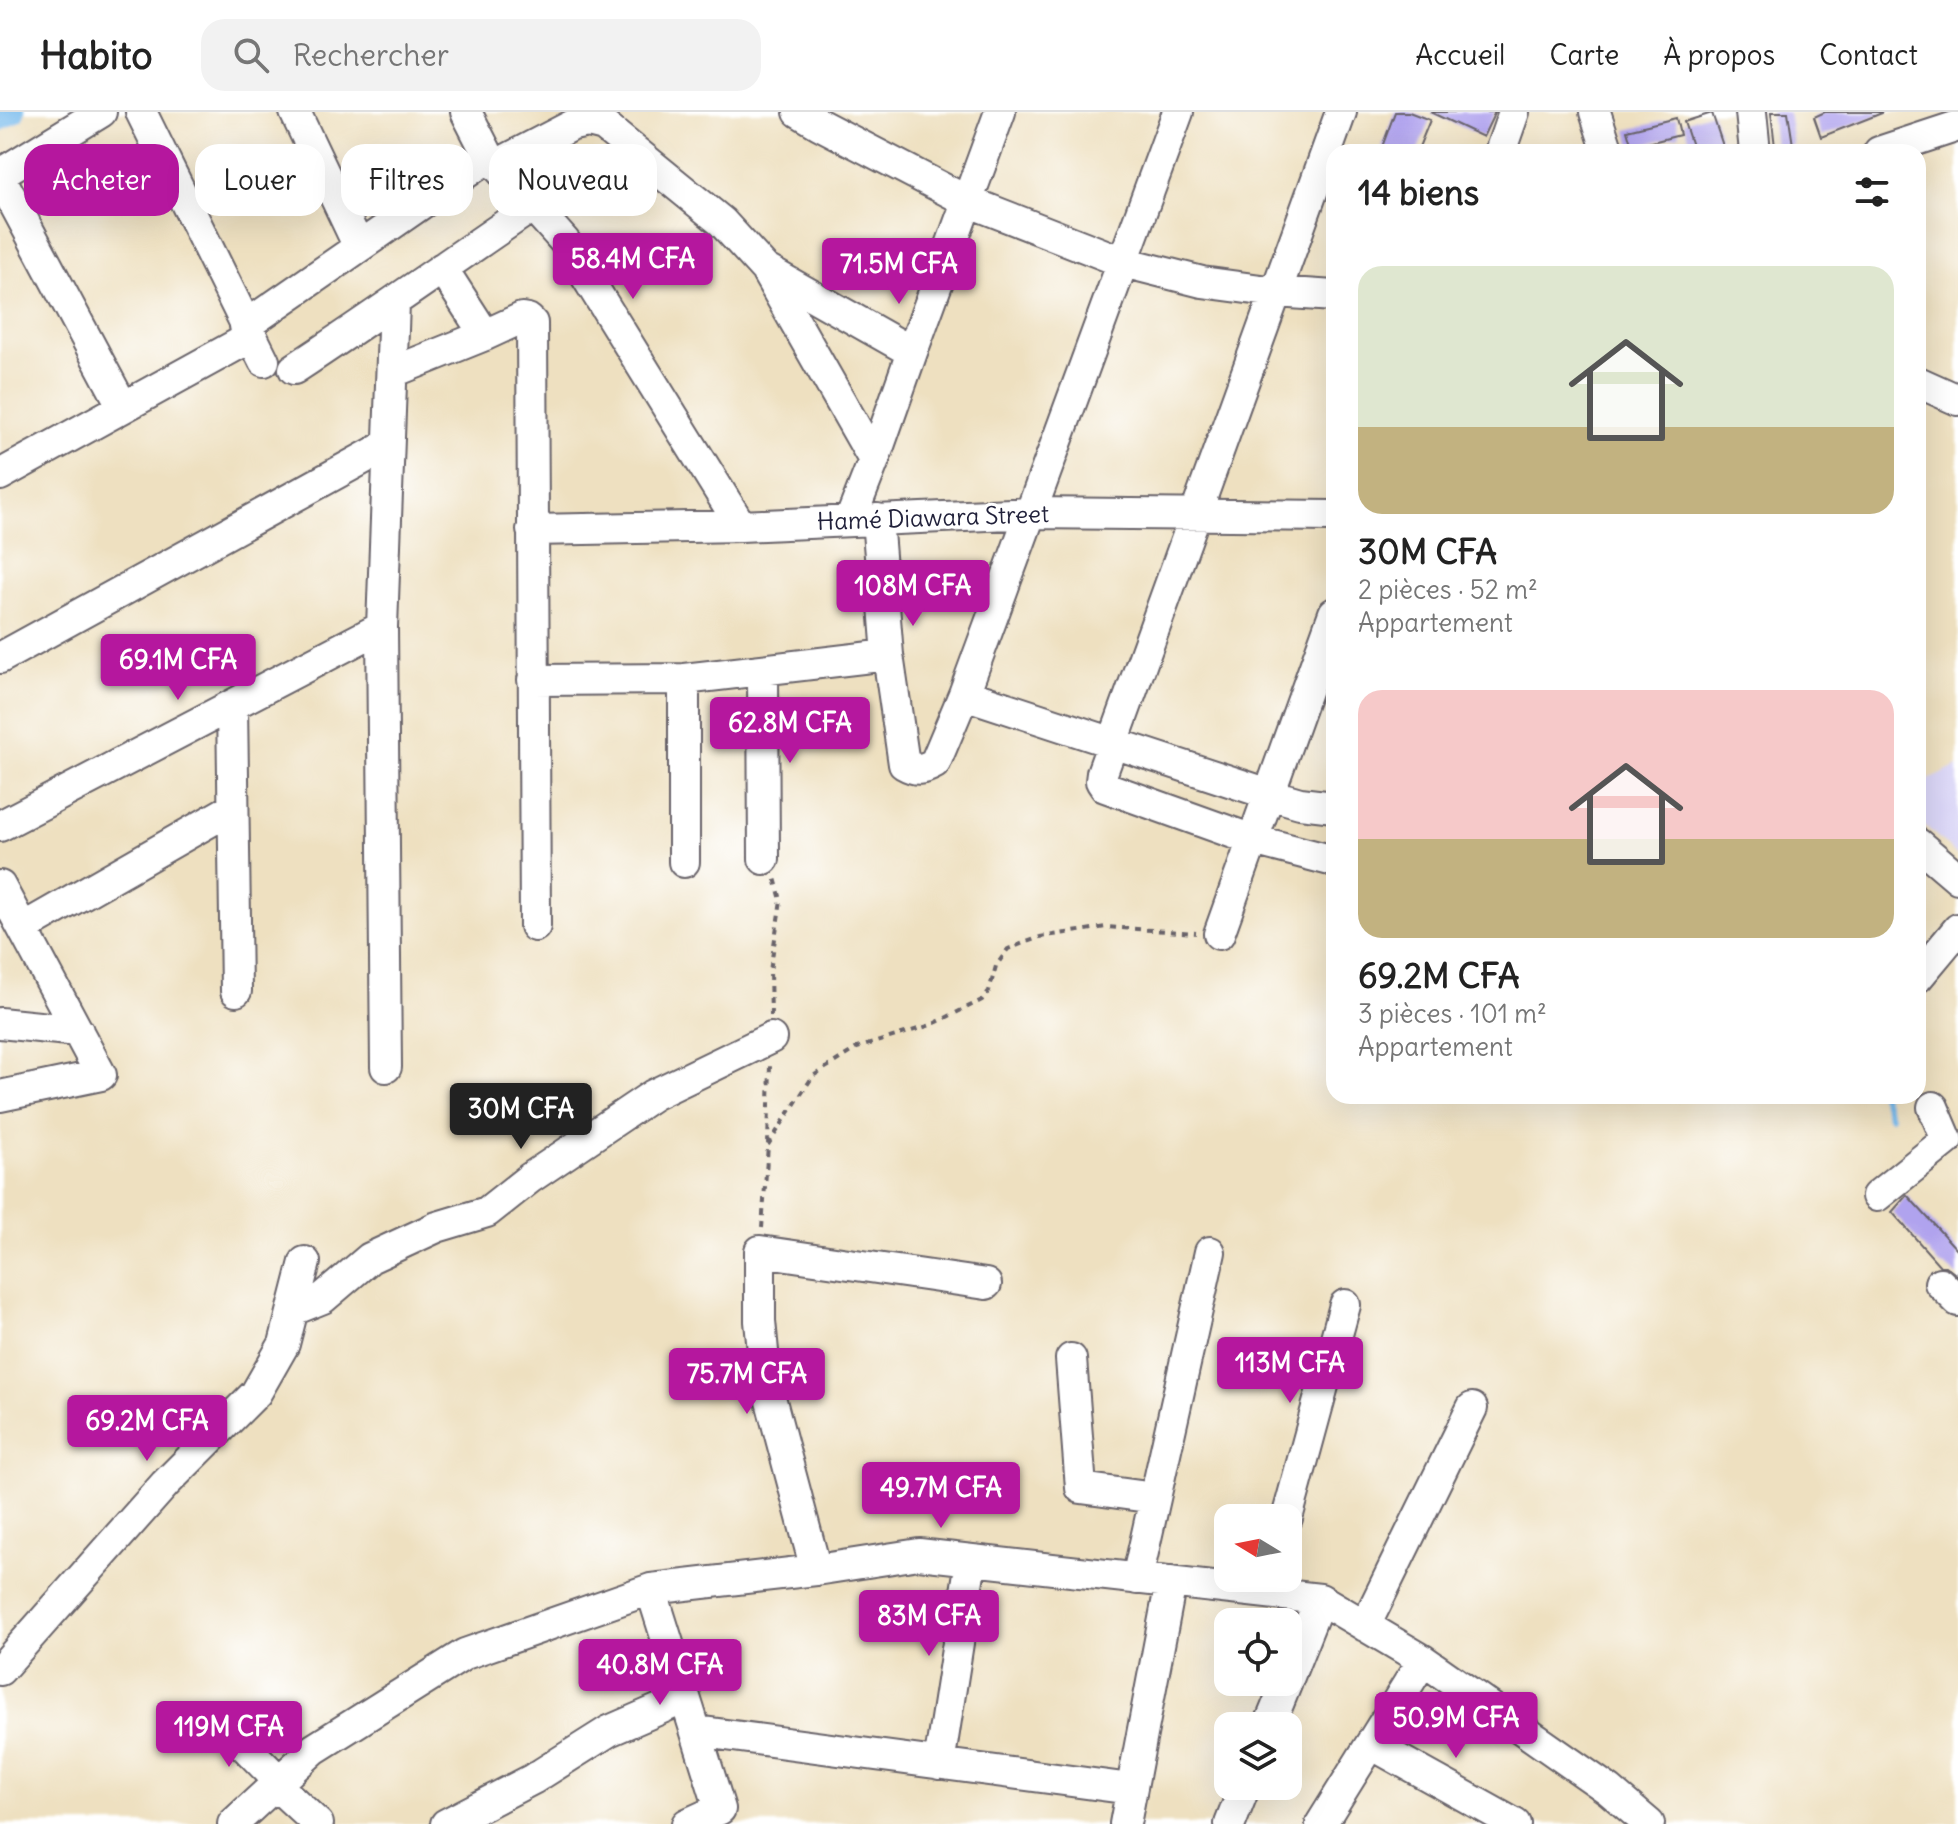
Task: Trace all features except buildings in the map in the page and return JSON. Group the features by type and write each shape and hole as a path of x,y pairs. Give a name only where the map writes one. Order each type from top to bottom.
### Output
{"street":[{"path":"101,112 0,175 123,407"},
{"path":"141,112 253,341"},
{"path":"295,112 359,247"},
{"path":"466,112 489,155"},
{"path":"1000,112 874,460 864,520 904,764 914,770 925,769 935,763 964,694 1178,112"},
{"path":"1329,144 1341,112"},
{"path":"1503,144 1514,112"},
{"path":"1595,112 1605,144"},
{"path":"1751,112 1754,144"},
{"path":"814,116 967,201 1123,262 1202,282 1326,295"},
{"path":"530,144 573,125 610,119 722,222 765,269 874,460"},
{"path":"1903,144 1958,126"},
{"path":"1326,154 1101,781 1105,787 1253,840 1326,859"},
{"path":"0,475 123,407 253,341 359,247 489,163"},
{"path":"294,369 518,216"},
{"path":"542,216 565,242 741,526"},
{"path":"442,268 485,335"},
{"path":"765,269 912,352"},
{"path":"386,1067 382,627 394,303"},
{"path":"393,372 522,318 532,323 535,926"},
{"path":"1926,382 1958,372"},
{"path":"1926,387 1958,400"},
{"path":"0,658 388,445"},
{"name":"Hamé Diawara Street","path":"532,530 741,526 1031,513 1326,516"},
{"path":"0,826 382,627"},
{"path":"1219,934 1326,635"},
{"path":"533,680 684,679 888,655"},
{"path":"763,671 764,859"},
{"path":"684,679 684,862"},
{"path":"964,694 1269,794 1326,806"},
{"path":"232,705 236,991"},
{"path":"23,928 233,808"},
{"path":"1926,851 1958,878"},
{"path":"0,886 101,1075 0,1096"},
{"path":"1926,967 1958,929"},
{"path":"0,1023 78,1031"},
{"path":"293,1310 323,1298 370,1258 437,1227 487,1212 530,1178 653,1095 771,1038"},
{"path":"1877,1196 1947,1140 1943,1115"},
{"path":"816,1570 766,1382 760,1321 760,1251 986,1284"},
{"path":"1137,1579 1210,1252"},
{"path":"0,1670 165,1484 256,1393 284,1344 305,1262"},
{"path":"1291,1504 1345,1305"},
{"path":"1071,1359 1081,1488 1155,1498"},
{"path":"1365,1626 1472,1408"},
{"path":"233,1824 314,1749 465,1654 651,1589 816,1570 919,1554 1137,1579 1214,1584"},
{"path":"939,1764 971,1560"},
{"path":"1125,1824 1171,1582"},
{"path":"651,1589 720,1809 687,1824"},
{"path":"1293,1592 1320,1599 1423,1660 1609,1790 1649,1824"},
{"path":"1302,1643 1320,1599"},
{"path":"1321,1824 1423,1660"},
{"path":"446,1824 533,1779 609,1731 685,1698"},
{"path":"218,1719 318,1824"},
{"path":"696,1731 1131,1789"},
{"path":"1371,1744 1515,1824"},
{"path":"1230,1824 1239,1800"}],"path":[{"path":"768,1145 813,1076 857,1048 931,1025 982,1000 989,991 996,966 1008,949 1040,937 1106,927 1219,934"}],"shaded area":[{"path":"1958,766 1958,856 1926,826 1926,781"}],"waterway":[{"path":"0,120 14,112"},
{"path":"1885,1104 1890,1116"}]}
